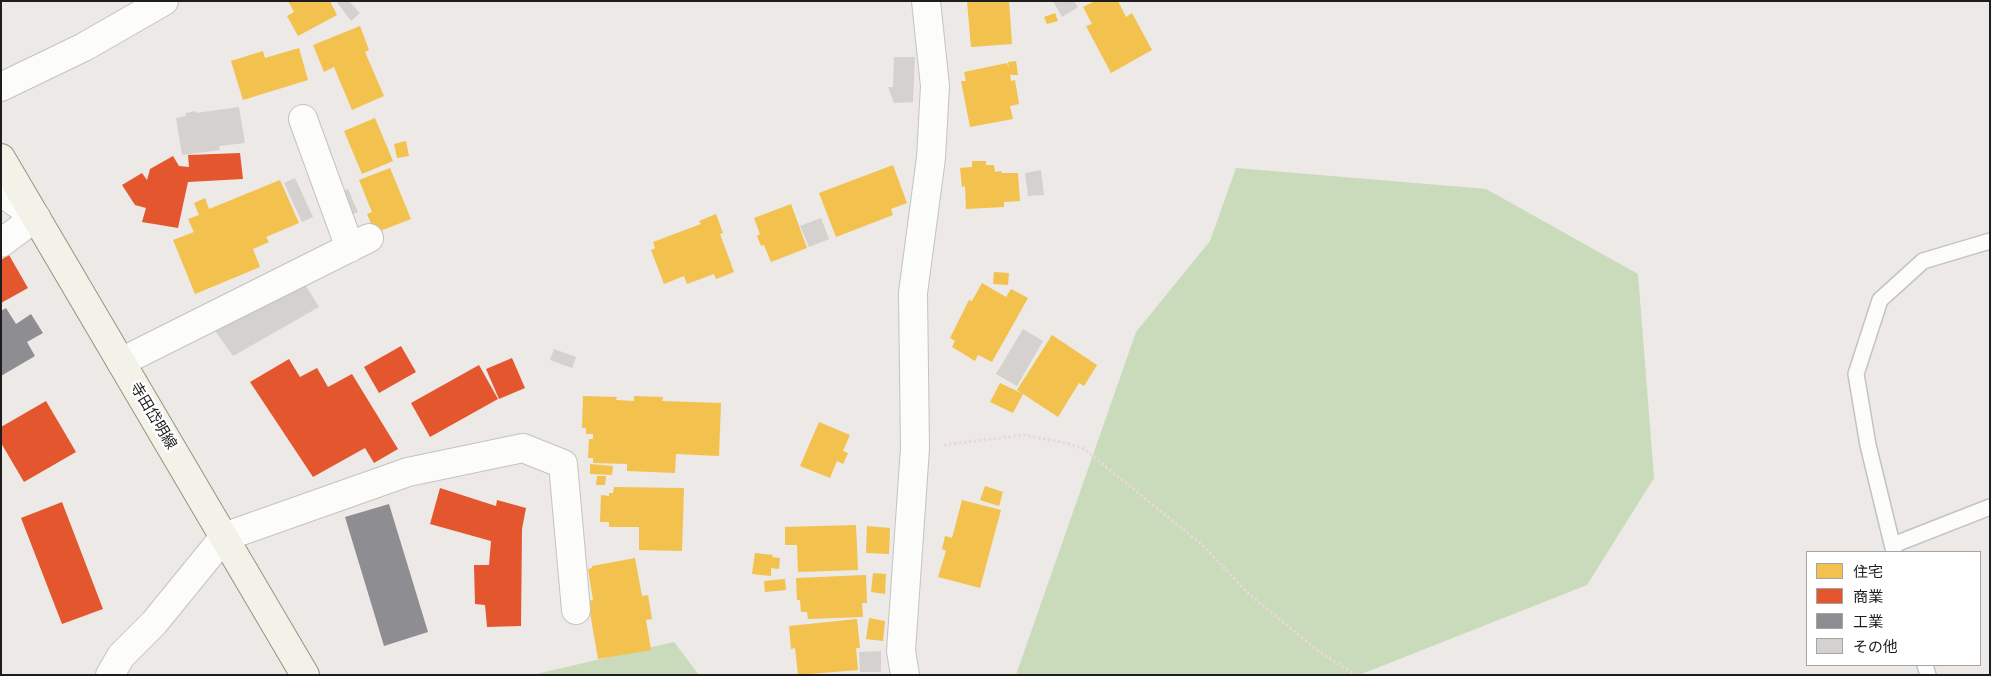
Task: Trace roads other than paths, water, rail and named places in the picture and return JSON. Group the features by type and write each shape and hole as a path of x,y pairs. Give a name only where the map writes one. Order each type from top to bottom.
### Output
{"main road":[{"name":"寺田岱明線","path":"1,158 305,675"}],"street":[{"path":"1,87 84,48 164,1"},
{"path":"904,675 900,652 915,448 914,293 931,158 935,86 926,1"},
{"path":"121,362 360,243 302,119"},
{"path":"1,192 36,217 1,243"},
{"path":"110,675 121,656 154,623 224,537 408,472 523,448 563,464 576,610"}],"lane":[{"path":"1990,241 1923,260 1880,300 1856,374 1868,445 1893,549 1990,507"}]}
